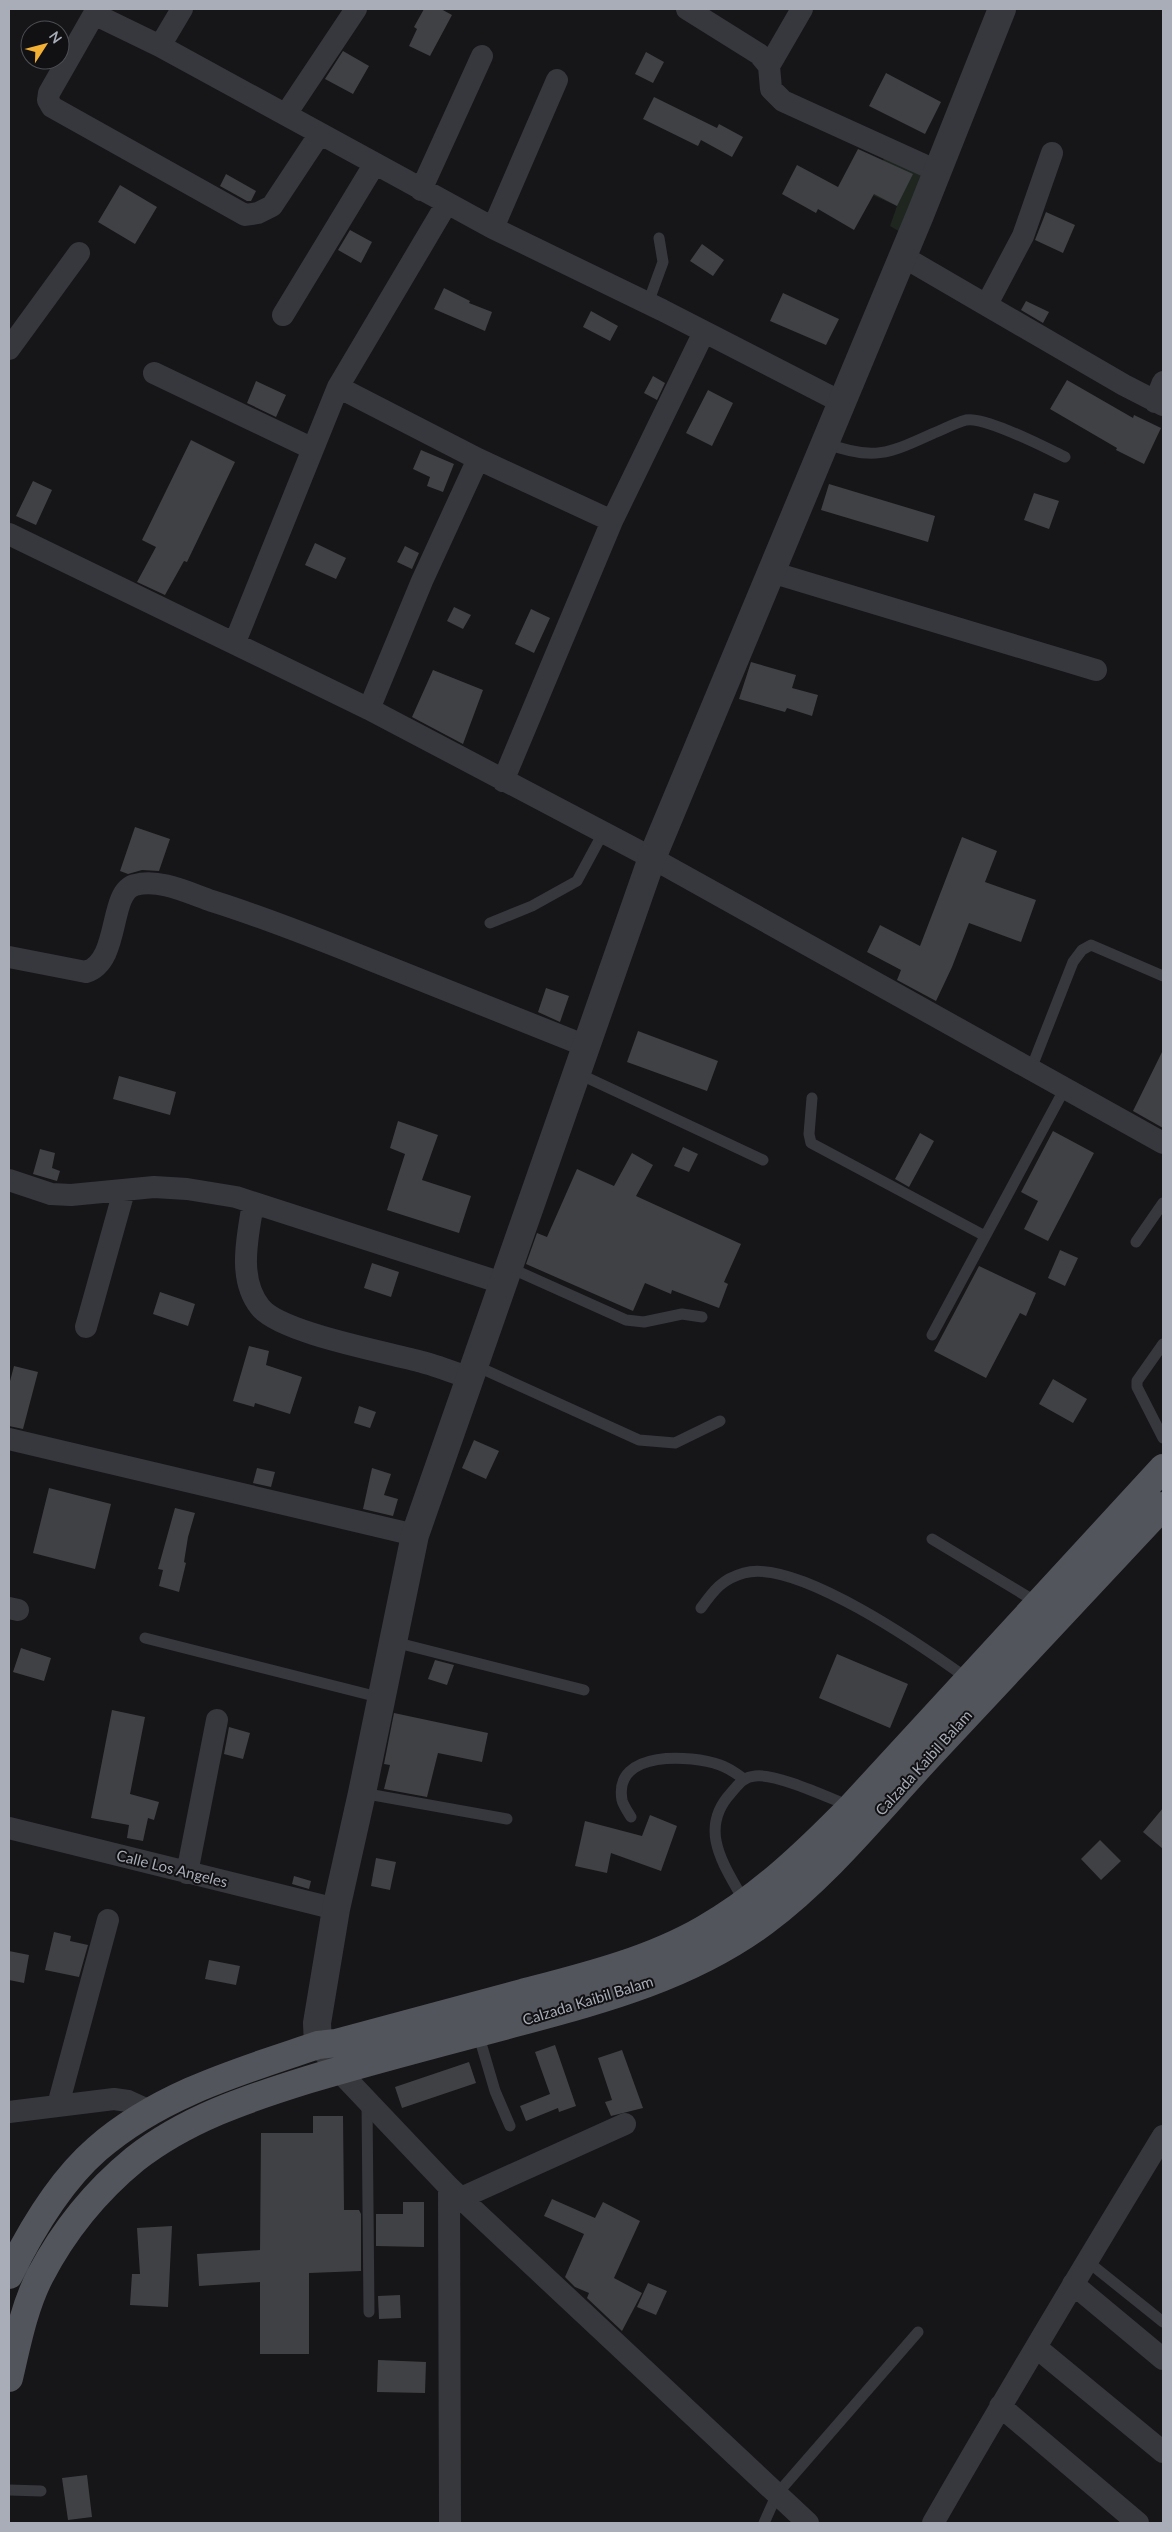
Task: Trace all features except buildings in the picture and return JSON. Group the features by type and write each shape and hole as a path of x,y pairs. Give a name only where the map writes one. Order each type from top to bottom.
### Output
{"main road":[{"name":"Calzada Kaibil Balam","path":"10,2269 56,2195 90,2156 126,2126 150,2111 211,2082 318,2045 336,2043 583,1977 682,1941 705,1929 766,1886 805,1853 852,1806 1163,1468"},
{"name":"Calzada Kaibil Balam","path":"9,2378 21,2328 39,2278 60,2242 82,2212 114,2177 153,2147 227,2106 338,2070 605,2000 639,1988 713,1954 763,1922 814,1879 855,1839 920,1766 1163,1506"}],"street":[{"path":"160,46 182,9"},
{"path":"286,114 356,9"},
{"path":"687,9 743,42 759,54 769,66 771,89 783,102 938,171"},
{"path":"769,66 802,9"},
{"path":"808,2523 455,2193 338,2070 318,2045 317,2022 336,1909 394,1642 414,1535 652,858 938,171 1002,9"},
{"path":"320,135 272,206 258,213 245,214 52,107 48,100 48,93 96,11 286,114 420,190 493,228 648,303 841,402"},
{"path":"420,190 482,56"},
{"path":"493,228 557,80"},
{"path":"987,304 1024,236 1052,153"},
{"path":"283,315 374,165"},
{"path":"235,642 311,448 338,387 447,203"},
{"path":"9,349 79,253"},
{"path":"902,256 987,304 1161,396"},
{"path":"503,780 612,521 704,332"},
{"path":"154,373 311,448"},
{"path":"338,387 478,459 612,521"},
{"path":"369,709 422,580 478,459"},
{"path":"9,534 235,642 369,709 652,858 1163,1143"},
{"path":"771,572 1096,670"},
{"path":"9,957 86,972 93,970 100,964 109,946 124,892 134,885 158,884 254,914 586,1046"},
{"path":"9,1180 50,1194 71,1195 154,1187 187,1189 253,1203 505,1275"},
{"path":"86,1326 124,1191"},
{"path":"253,1203 246,1256 249,1283 260,1308 286,1325 318,1336 423,1362 472,1371"},
{"path":"9,1439 414,1535"},
{"path":"187,1874 217,1720"},
{"name":"Calle Los Angeles","path":"9,1828 187,1874 336,1909"},
{"path":"58,2105 108,1920"},
{"path":"9,2112 114,2098 128,2101 150,2111"},
{"path":"455,2193 625,2124"},
{"path":"933,2523 1000,2406 1037,2348 1073,2284 1163,2136"},
{"path":"450,2523 455,2193"},
{"path":"1073,2284 1163,2359"},
{"path":"1037,2348 1163,2452"},
{"path":"1000,2406 1138,2523"}],"lane":[{"path":"648,303 663,262 659,238"},
{"path":"825,443 849,452 868,455 901,448 967,420 989,424 1065,458"},
{"path":"490,923 539,902 577,881 603,833"},
{"path":"1031,1069 1073,962 1082,950 1091,945 1163,976"},
{"path":"577,1073 762,1160"},
{"path":"932,1335 1065,1088"},
{"path":"812,1098 809,1134 811,1143 985,1236"},
{"path":"1136,1242 1163,1203"},
{"path":"505,1275 626,1320 644,1322 682,1314 702,1317"},
{"path":"1163,1344 1137,1381 1137,1387 1163,1438"},
{"path":"472,1371 639,1440 675,1443 720,1421"},
{"path":"932,1539 1038,1603"},
{"path":"701,1608 719,1583 746,1572 775,1573 812,1585 875,1616 968,1679"},
{"path":"145,1638 382,1698"},
{"path":"394,1642 584,1690"},
{"path":"631,1817 622,1800 623,1784 631,1769 647,1762 669,1757 698,1759 722,1765 744,1779"},
{"path":"744,1901 717,1852 714,1822 728,1797 744,1779 756,1775 778,1779 852,1806"},
{"path":"362,1793 507,1819"},
{"path":"478,2033 494,2091 510,2126"},
{"path":"367,2102 369,2312"},
{"path":"1087,2261 1163,2322"},
{"path":"764,2523 777,2494 918,2332"},
{"path":"9,2490 41,2490"}],"shaded area":[{"path":"888,151 928,169 902,233 890,226 897,206 866,192"}]}
